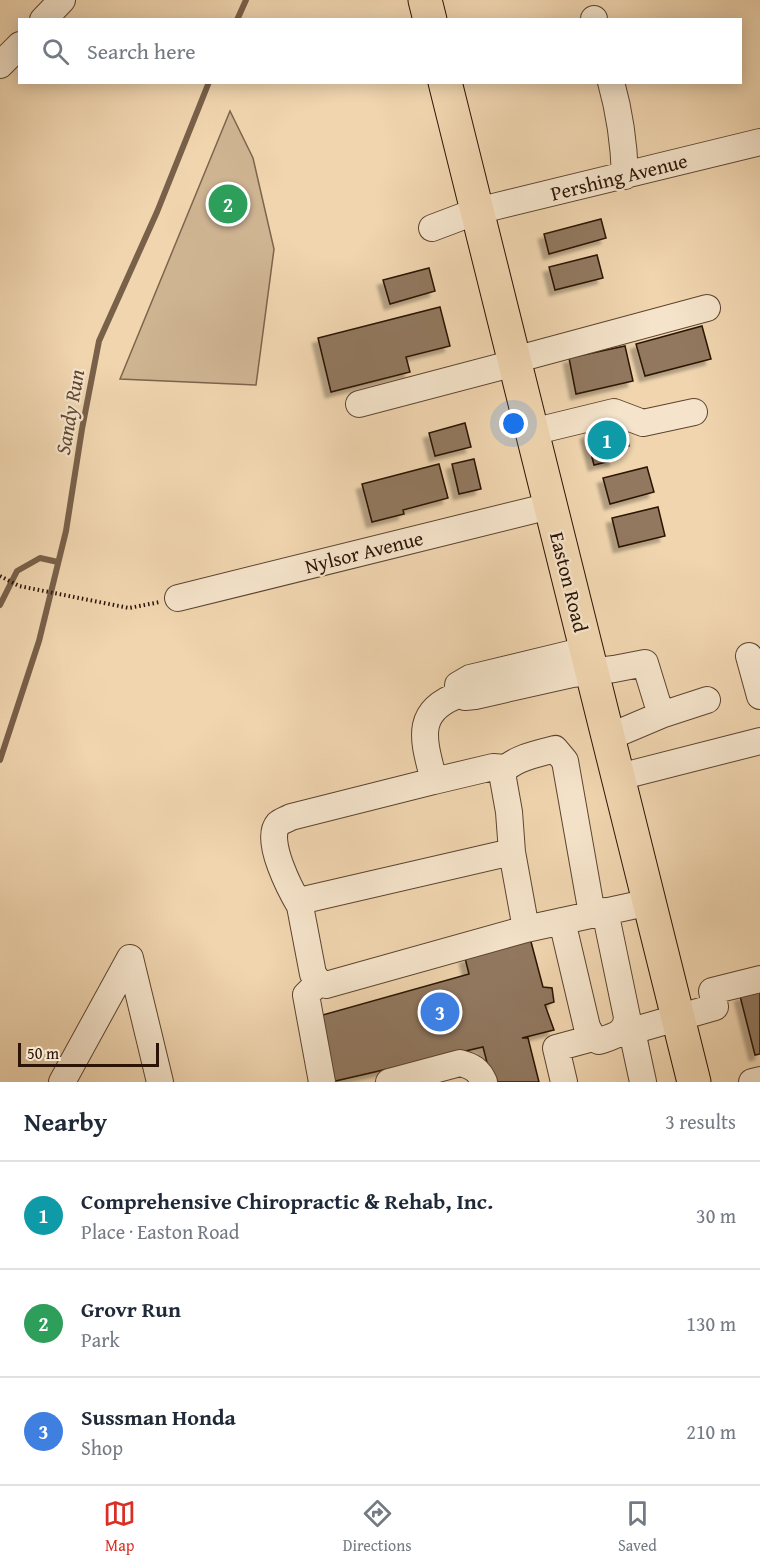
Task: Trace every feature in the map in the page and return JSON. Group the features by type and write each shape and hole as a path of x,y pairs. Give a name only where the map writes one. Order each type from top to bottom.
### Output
{"main road":[{"path":"425,0 430,18"},
{"name":"Easton Road","path":"445,84 620,777 694,1082"}],"street":[{"path":"45,18 62,0"},
{"path":"0,65 18,47"},
{"path":"612,84 618,108 624,149 625,176"},
{"name":"Pershing Avenue","path":"432,228 477,211 760,142"},
{"path":"359,404 707,308"},
{"path":"532,432 614,412 643,423 694,412"},
{"name":"Nylsor Avenue","path":"178,598 550,506"},
{"path":"749,656 760,696"},
{"path":"434,781 425,747 424,728 433,711 446,700 461,694 458,685 470,678 589,660 614,669 645,663 661,715"},
{"path":"609,737 661,715 707,700"},
{"path":"620,777 760,741"},
{"path":"526,928 512,852 509,812 502,773 506,768 524,758 555,749 565,761 599,913 627,1017 625,1028 643,1082"},
{"path":"506,768 493,767 434,781 291,817 278,824 274,834 277,853 291,892 300,906 313,974 319,982 326,984 526,928 650,902"},
{"path":"300,906 308,899 512,852"},
{"path":"562,921 586,1027 593,1038 599,1041 716,1007 712,991 760,979"},
{"path":"62,1082 130,958 160,1082"},
{"path":"319,982 306,995 322,1082"},
{"path":"564,1082 556,1048 593,1038"},
{"path":"389,1082 460,1063 470,1065 480,1074 484,1082"},
{"path":"752,1082 760,1080"}],"path":[{"path":"0,577 19,586 129,608 178,598"}],"shaded area":[{"path":"230,111 253,158 274,249 256,385 120,379"}],"building":[{"path":"601,219 606,238 549,254 544,234"},
{"path":"597,255 603,278 555,290 549,267"},
{"path":"429,268 435,291 390,304 383,280"},
{"path":"440,307 450,346 406,357 410,372 331,392 318,338"},
{"path":"702,326 711,359 645,376 636,344"},
{"path":"625,346 633,381 576,394 569,358"},
{"path":"465,423 471,447 435,456 429,433"},
{"path":"623,424 629,446 612,450 615,460 594,465 586,434"},
{"path":"474,459 481,489 459,494 452,464"},
{"path":"439,464 448,498 403,510 404,514 372,522 362,484"},
{"path":"647,467 654,492 610,504 603,478"},
{"path":"658,507 665,536 619,547 612,518"},
{"path":"530,938 543,987 552,988 554,1002 545,1005 554,1030 522,1038 528,1038 539,1082 492,1082 483,1047 331,1082 312,1018 469,974 465,958"},
{"path":"760,991 760,1054 755,1055 740,996"}],"waterway":[{"name":"Sandy Run","path":"238,18 246,0"},
{"name":"Sandy Run","path":"0,760 39,641 66,531 99,341 157,212 208,84"},
{"path":"0,605 17,571 40,558 58,562"}],"place":[{"name":"Grovr Run","path":"228,204"},
{"name":"Comprehensive Chiropractic & Rehab, Inc.","path":"607,440"},
{"name":"Sussman Honda","path":"440,1012"}]}
